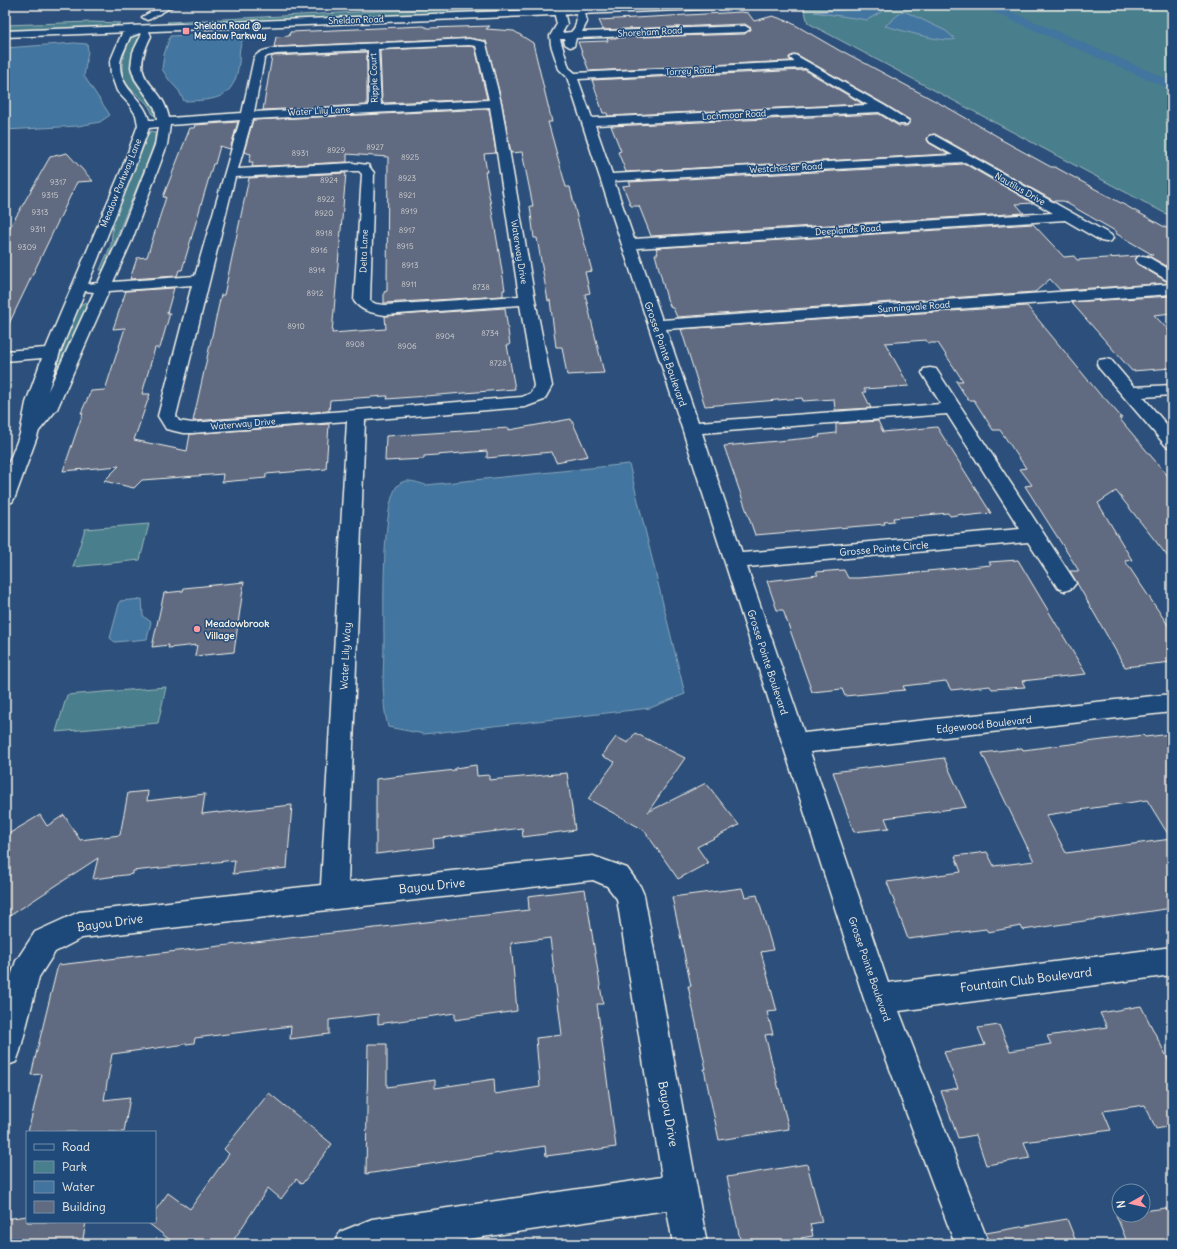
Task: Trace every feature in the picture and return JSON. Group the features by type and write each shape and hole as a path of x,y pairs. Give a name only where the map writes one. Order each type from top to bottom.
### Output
{"street":[{"path":"144,21 147,12 153,5"},
{"path":"144,21 156,11 170,5"},
{"path":"570,5 582,16 731,5"},
{"path":"555,36 561,13"},
{"name":"Sheldon Road","path":"5,34 144,21 561,13 582,16"},
{"name":"Sheldon Road","path":"144,21 170,16"},
{"path":"574,54 569,41 581,28 582,16"},
{"name":"Meadow Parkway Lane","path":"29,434 48,409 125,240 161,145 164,123 161,108 150,90 140,79 136,67 138,52 146,36 144,21"},
{"name":"Meadow Parkway Lane","path":"5,497 29,434 35,404 52,352 139,141 144,125 142,115 134,102 123,91 116,74 115,62 126,35 144,21"},
{"name":"Shoreham Road","path":"555,36 746,30"},
{"name":"Grosse Pointe Boulevard","path":"555,36 556,45 564,69 575,72 588,122 606,178 657,325 879,999 972,1244"},
{"name":"Waterway Drive","path":"469,42 481,44 495,104 542,386 538,396 525,402 192,428 183,428 172,424 167,416 201,280 247,116 259,58 263,54 276,51 469,42"},
{"name":"Ripple Court","path":"373,47 375,108"},
{"path":"792,56 903,121"},
{"name":"Torrey Road","path":"575,72 807,65"},
{"name":"Water Lily Lane","path":"144,125 204,118 375,108 495,104"},
{"name":"Lochmoor Road","path":"588,122 881,108"},
{"name":"Nautilus Drive","path":"934,139 1106,238"},
{"name":"Westchester Road","path":"606,178 966,158"},
{"name":"Delta Lane","path":"230,173 352,167 363,168 368,173 362,301 367,306 385,310 527,300"},
{"name":"Deeplands Road","path":"629,244 1068,216"},
{"path":"1143,260 1172,277"},
{"path":"78,289 201,280"},
{"name":"Sunningvale Road","path":"657,325 1172,289"},
{"path":"5,356 52,352"},
{"path":"1105,364 1172,442"},
{"path":"930,373 1065,583"},
{"path":"1130,393 1172,390"},
{"path":"691,428 953,408"},
{"name":"Water Lily Way","path":"334,896 356,415"},
{"name":"Grosse Pointe Circle","path":"734,561 1034,535"},
{"name":"Edgewood Boulevard","path":"795,744 1172,704"},
{"name":"Bayou Drive","path":"5,1051 26,971 45,942 79,925 593,868 617,877 630,895 690,1244"},
{"name":"Fountain Club Boulevard","path":"879,999 1172,961"},
{"path":"352,1244 372,1236 681,1191"}],"green space":[{"path":"512,5 542,8 514,11 203,25 172,24 167,22 358,12"},
{"path":"862,5 1172,5 1172,217 808,23 804,8"},
{"path":"91,22 121,23 114,26 5,31 5,25"},
{"path":"139,35 131,59 131,71 137,85 152,106 155,115 153,115 146,103 131,89 123,77 122,63 126,49 132,36"},
{"path":"151,131 155,132 155,140 150,155 103,270 100,270 111,245 113,223 117,211"},
{"path":"86,302 89,304 44,405 40,406 78,306"},
{"path":"149,524 140,560 73,567 85,529"},
{"path":"166,687 158,723 56,732 67,695"}],"water":[{"path":"870,8 883,9 881,12 867,20 814,12"},
{"path":"904,11 946,31 955,39 942,40 885,26"},
{"path":"241,33 243,39 240,49 237,75 228,91 222,96 214,98 184,101 179,91 162,69 164,55 170,36"},
{"path":"74,43 87,44 88,51 84,76 110,115 100,122 78,126 5,130 5,48"},
{"path":"629,464 685,694 650,708 424,734 388,727 383,686 386,535 393,496 398,485 404,481 426,485"},
{"path":"142,599 143,616 151,622 147,639 115,642 110,638 120,601"}],"building":[{"path":"741,12 748,13 754,21 773,16 790,22 842,52 952,110 1051,167 1055,167 1172,231 1172,269 1147,255 1153,255 1115,233 1117,232 1063,201 1054,201 935,134 929,135 927,140 929,143 948,154 626,172 618,152 621,151 611,126 879,114 899,126 907,126 910,122 910,120 886,105 796,54 789,57 791,61 589,71 578,42 608,41 607,38 745,34 751,28 745,24 603,30 599,20"},
{"path":"423,26 428,28 490,26 486,29 514,31 533,43 552,122 548,122 566,187 570,187 580,230 592,271 585,272 590,293 585,294 604,373 567,375 562,347 556,347 550,300 548,301 537,238 534,238 530,206 533,206 522,152 511,153 502,103 486,41 469,38 274,47 276,37 289,36 290,32"},
{"path":"475,47 487,99 382,103 380,50"},
{"path":"367,52 367,105 263,110 272,56"},
{"path":"805,70 863,104 608,116 607,113 603,113 592,80"},
{"path":"489,109 496,153 484,154 487,172 485,172 505,290 503,290 503,296 384,303 384,292 387,291 388,157 347,154 347,162 252,167 253,162 249,162 251,154 244,152 253,120"},
{"path":"238,122 230,149 220,146 215,164 213,164 182,270 179,270 177,276 130,279 137,258 147,257 166,197 163,197 190,128 194,128 195,125"},
{"path":"67,153 93,181 77,182 5,332 5,236 50,157"},
{"path":"965,164 1033,203 1016,204 1024,213 651,236 639,206 631,206 623,186 631,185 629,182"},
{"path":"346,173 332,333 386,329 385,316 505,308 510,345 507,345 515,389 387,399 388,396 330,400 329,411 193,421 221,295 224,295 249,178"},
{"path":"1033,224 1064,257 1074,256 1077,260 1137,256 1135,261 1137,264 1172,283 1060,290 1050,279 1035,292 677,317 667,299 655,254 658,254 656,248"},
{"path":"174,288 167,313 170,313 160,348 155,348 142,394 150,394 134,440 187,451 190,434 329,424 326,469 266,474 266,478 222,482 223,474 142,480 134,488 104,481 119,466 63,471 83,413 81,413 91,391 105,390 125,328 113,329 126,291"},
{"path":"1172,296 1172,313 1154,315 1172,334 1172,368 1132,371 1071,302"},
{"path":"1027,306 1102,397 1104,397 1122,418 1119,418 1172,481 1172,562 1116,491 1098,503 1132,560 1125,561 1172,631 1172,662 1125,667 1070,571 1079,571 1025,486 1032,485 1020,469 1026,468 1000,430 993,430 974,400 968,400 956,381 963,381 938,343 928,343 926,340 885,343 909,386 864,389 866,392 863,392 871,408 835,410 834,399 803,401 802,398 705,406 681,329"},
{"path":"571,419 588,456 556,462 552,452 487,458 487,451 424,456 424,459 385,461 386,436 509,428 509,430"},
{"path":"878,421 883,432 937,427 991,513 950,516 948,513 893,518 894,521 884,522 885,524 755,535 724,446 820,437 819,435 836,433 836,424"},
{"path":"1018,560 1086,674 1022,681 1025,687 992,689 990,686 951,690 946,681 903,686 905,690 845,696 842,689 812,692 783,610 777,610 767,581 818,575 816,572 844,570 848,578 859,578 991,565 989,562"},
{"name":"Meadowbrook Village","path":"244,582 234,652 195,656 197,645 168,648 169,645 152,647 164,593 183,591 184,588"},
{"path":"635,733 685,758 648,812 706,783 739,825 697,847 708,863 678,879 644,830 588,799 615,762 602,756 616,737 628,743"},
{"path":"1172,734 1172,908 1023,930 1021,926 988,932 986,929 908,939 887,882 961,872 955,856 987,852 994,866 1034,861 982,753 1022,748 1023,750 1143,735 1145,737","holes":["1147,800 1171,839 1066,853 1046,815"]},
{"path":"944,758 966,807 885,818 889,828 854,832 833,772"},
{"path":"476,765 477,776 489,775 489,780 567,773 575,830 523,837 522,828 433,839 434,847 376,854 376,779 455,770 455,768"},
{"path":"148,791 147,801 205,794 202,814 292,805 287,868 233,874 235,860 133,871 133,874 93,879 98,858 5,919 5,836 40,815 47,826 64,815 80,840 120,835 128,793"},
{"path":"742,888 745,897 757,895 773,950 761,952 777,1011 767,1012 773,1034 765,1035 789,1129 719,1140 704,1069 706,1069 688,986 691,986 672,897"},
{"path":"585,889 603,1004 597,1004 616,1147 546,1156 545,1146 366,1174 368,1044 387,1044 387,1087 435,1080 435,1088 494,1079 495,1094 540,1087 536,1038 562,1035 550,938 511,943 517,1011 455,1020 455,1013 378,1024 378,1014 329,1020 329,1034 290,1039 291,1026 195,1038 194,1043 112,1054 104,1100 130,1097 124,1131 28,1131 42,1074 31,1075 58,965 529,910 528,896"},
{"path":"1141,1006 1172,1067 1172,1126 1156,1129 1145,1105 1103,1111 1111,1130 1024,1142 1030,1158 986,1165 976,1135 958,1138 941,1091 958,1088 944,1052 985,1045 978,1028 999,1025 1010,1051 1051,1044 1047,1036 1107,1027 1100,1013"},
{"path":"269,1093 332,1144 302,1184 296,1179 281,1199 268,1188 231,1244 175,1244 148,1223 156,1223 156,1210 168,1193 190,1209 229,1154 224,1149"},
{"path":"807,1164 822,1222 810,1224 813,1236 801,1238 803,1244 741,1244 727,1177"},
{"path":"1166,1208 1172,1220 1172,1244 1128,1244 1119,1223 1151,1223 1151,1210"},
{"path":"26,1216 26,1223 86,1223 82,1244 5,1244 5,1219"},
{"path":"1067,1219 1077,1244 990,1244 986,1233"}],"waterway":[{"path":"986,5 1172,86"}],"place":[{"name":"Sheldon Road @ Meadow Parkway","path":"186,31"},
{"name":"Meadowbrook Village","path":"197,629"}]}
